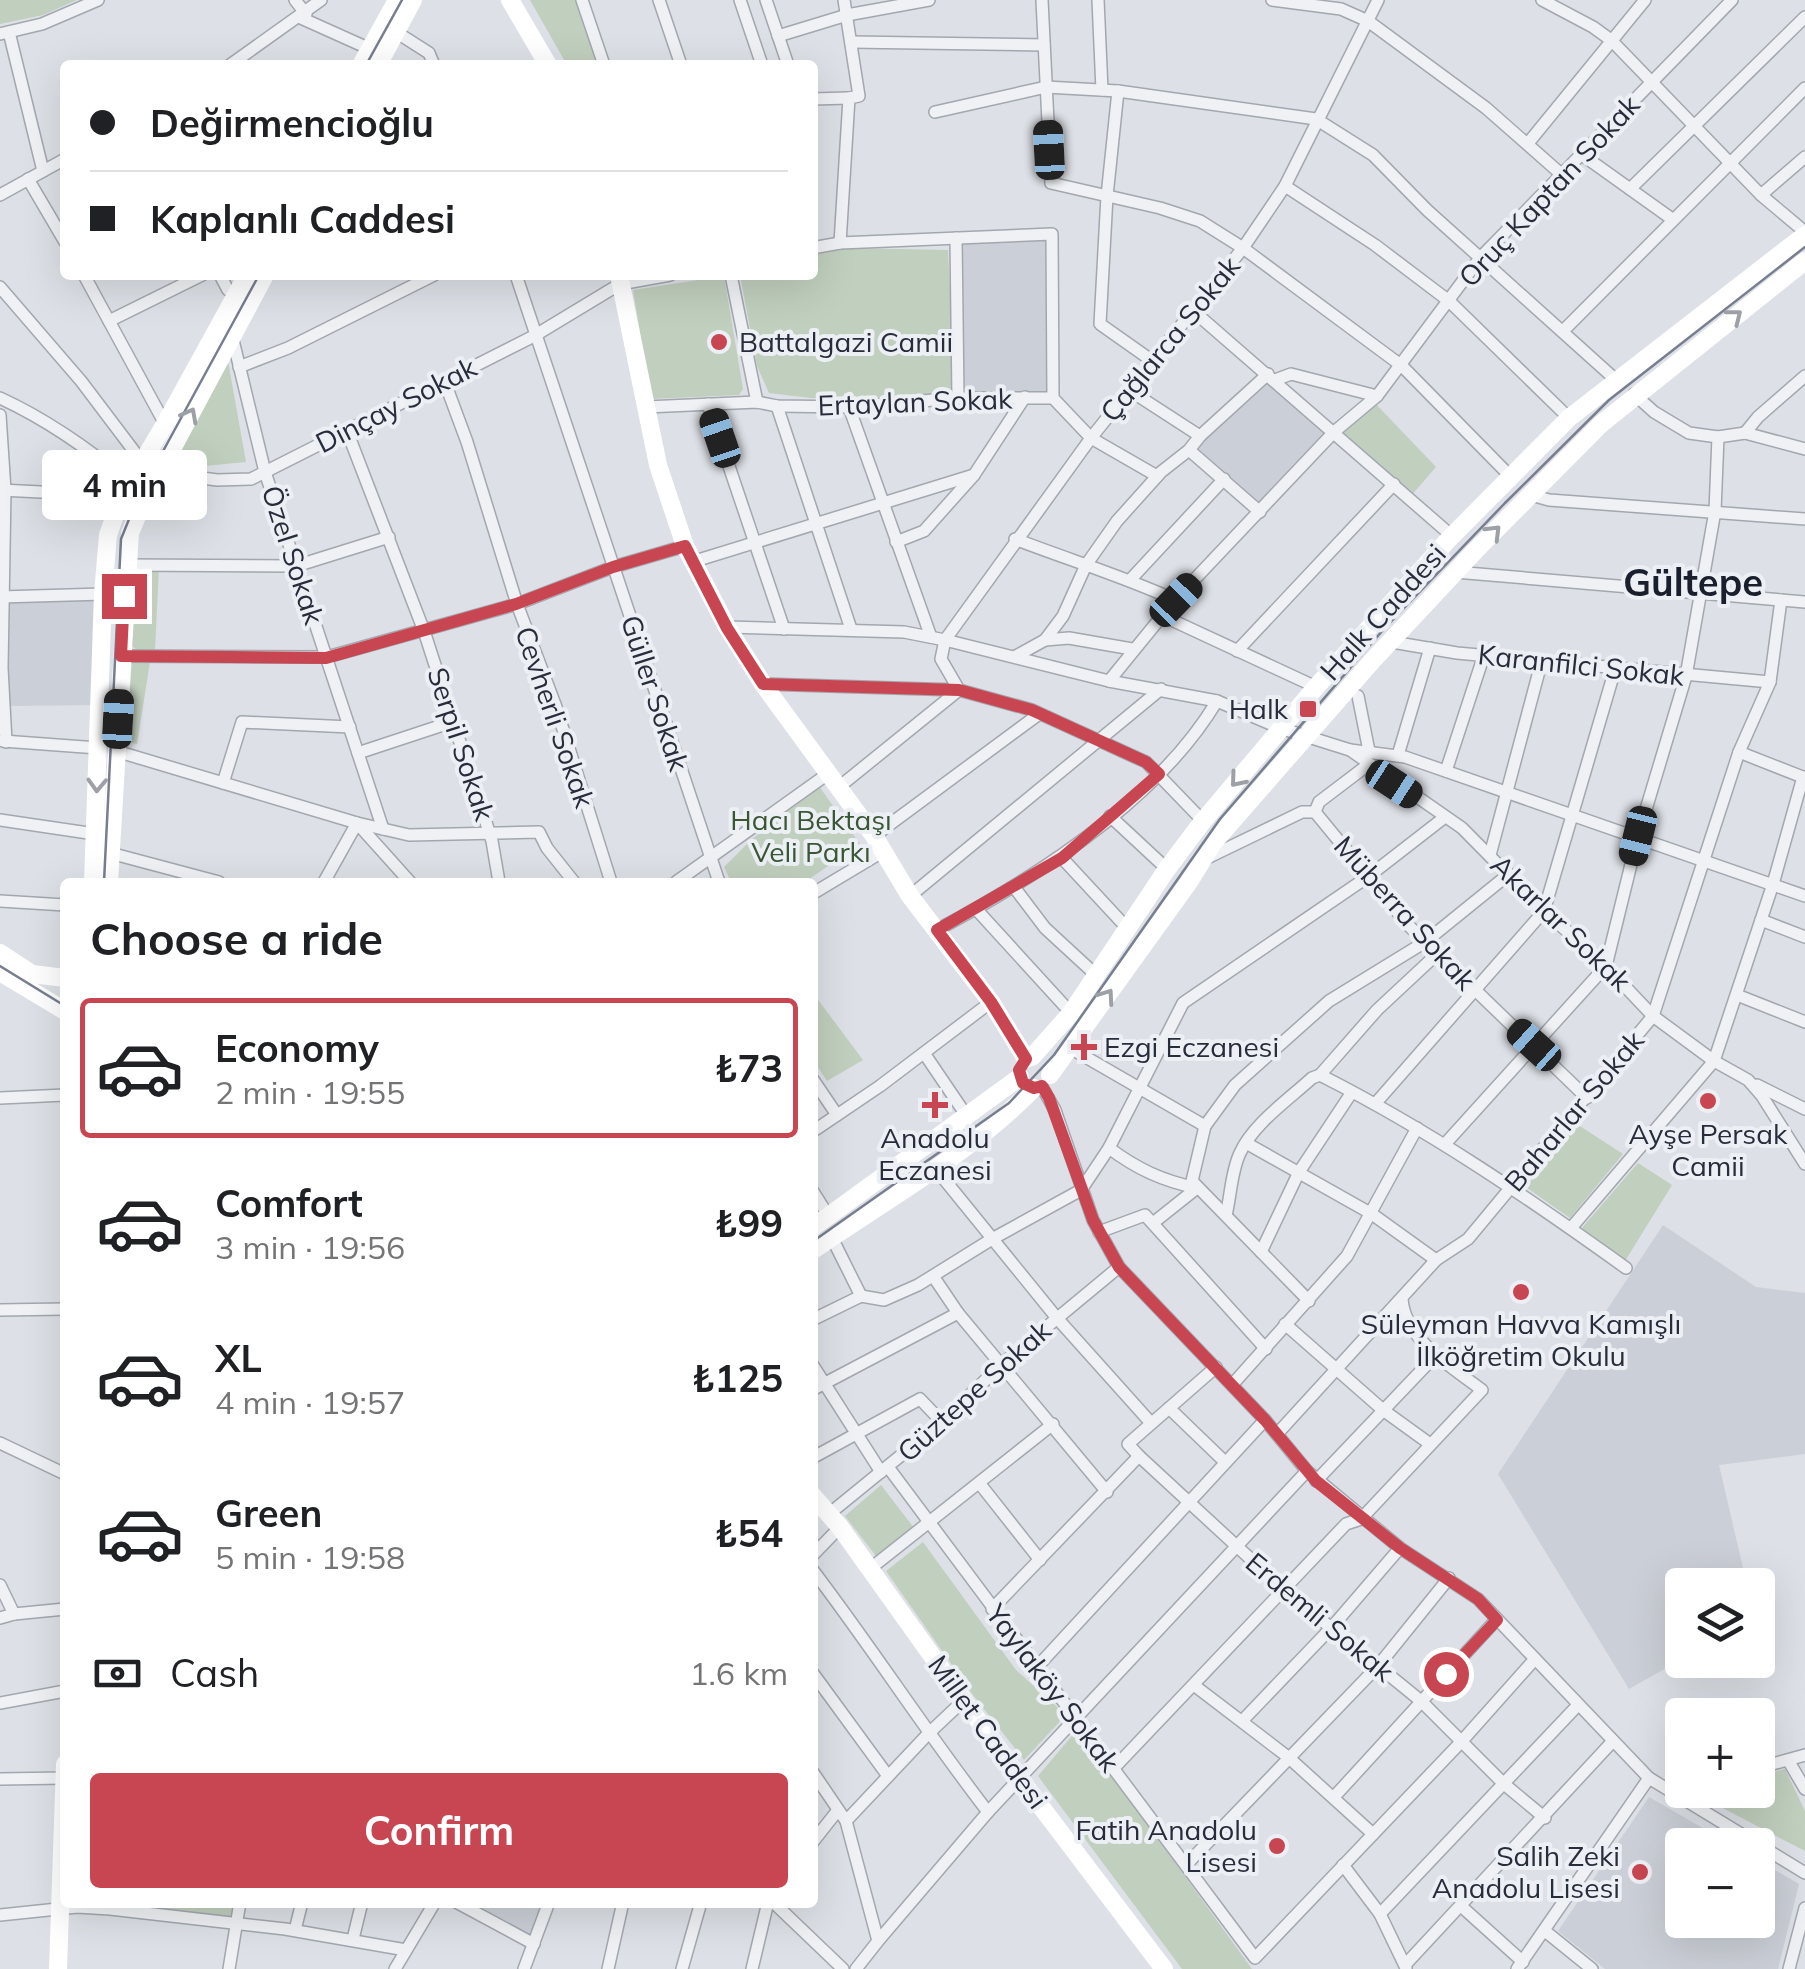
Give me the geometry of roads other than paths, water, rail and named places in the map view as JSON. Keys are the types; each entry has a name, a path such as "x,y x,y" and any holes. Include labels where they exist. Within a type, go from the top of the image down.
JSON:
{"main road":[{"path":"370,60 396,0"},
{"path":"370,60 396,32 413,0"},
{"path":"510,0 545,60"},
{"name":"Halk Caddesi","path":"818,1247 1007,1116 1070,1013 1203,822 1280,728 1452,536 1569,418 1805,234"},
{"name":"Halk Caddesi","path":"818,1224 966,1116 1070,1048 1233,818 1455,572 1634,394 1805,261"},
{"path":"93,878 121,656 130,533 166,424 244,280"},
{"path":"109,878 102,594 108,535 126,490 151,467 262,280"},
{"path":"619,280 658,466 690,554 727,628 910,896 991,1002 1034,1074"},
{"path":"0,953 60,989"},
{"path":"0,972 60,1008"},
{"path":"32,974 60,977"},
{"name":"Millet Caddesi","path":"818,1502 871,1568 1020,1779 1164,1969"},
{"path":"58,1969 60,1909"}],"street":[{"path":"42,171 4,33 42,24 98,0"},
{"path":"296,0 303,16 370,60"},
{"path":"237,60 321,0"},
{"path":"582,0 602,60"},
{"path":"658,0 678,60"},
{"path":"740,0 760,60"},
{"path":"766,0 786,60"},
{"path":"818,99 858,96 844,0"},
{"path":"778,36 846,15 929,0"},
{"path":"1042,0 1050,184 1160,208 1200,221 1244,248 1402,366 1511,477"},
{"path":"1098,0 1102,90"},
{"path":"1272,0 1342,4 1528,142 1562,174"},
{"name":"Çağlarca Sokak","path":"945,640 1090,438 1244,248 1284,186 1378,0"},
{"path":"1542,0 1611,40 1761,196 1805,234"},
{"path":"1528,142 1645,0"},
{"name":"Oruç Kaptan Sokak","path":"1109,681 1176,600 1334,432 1377,396 1480,258 1732,0"},
{"path":"1630,189 1805,17"},
{"path":"396,32 429,53 432,60"},
{"path":"850,42 1044,45"},
{"path":"935,112 1046,87 1118,91 1316,119 1372,156 1616,380"},
{"path":"1564,330 1805,88"},
{"path":"1118,91 1100,324 1151,360"},
{"path":"840,242 849,98"},
{"path":"1581,154 1672,219"},
{"path":"1761,196 1805,157"},
{"path":"0,195 60,162"},
{"path":"28,179 60,233"},
{"path":"1284,186 1376,245 1449,301 1569,418"},
{"path":"818,247 840,242 1052,234 1053,398"},
{"path":"956,238 958,398"},
{"path":"87,280 166,424"},
{"path":"108,320 192,280"},
{"path":"223,280 228,290"},
{"path":"239,368 424,280"},
{"name":"Güller Sokak","path":"517,280 717,878"},
{"name":"Dinçay Sokak","path":"151,467 216,480 251,479 534,336 619,280"},
{"path":"732,280 758,402"},
{"path":"0,287 151,467"},
{"path":"1191,309 1452,536"},
{"name":"Özel Sokak","path":"232,336 265,472 384,829"},
{"path":"1045,640 1063,616 1086,566 1117,522 1157,476 1272,377 1291,374 1377,396"},
{"path":"1745,433 1758,416 1805,376"},
{"name":"Cevherli Sokak","path":"444,380 468,442 516,604 556,707 610,878"},
{"path":"1129,390 1200,436"},
{"path":"1634,394 1688,433 1718,437 1745,433 1805,448"},
{"path":"896,542 924,531 974,475 1024,397"},
{"path":"0,398 33,413 94,452 126,490"},
{"name":"Ertaylan Sokak","path":"646,407 758,402 776,406 849,407 958,398 1053,398 1090,438 1157,476"},
{"path":"708,404 784,628"},
{"path":"776,406 851,630"},
{"path":"849,407 931,637"},
{"path":"0,415 3,741 107,750 410,835 539,832 571,878"},
{"name":"Serpil Sokak","path":"347,431 424,631 490,834 498,878"},
{"path":"1445,1144 1606,966 1638,836 1686,676 1715,511 1718,437"},
{"path":"1189,450 1260,512"},
{"path":"121,656 326,658 516,604 613,567 756,542 974,475"},
{"path":"1131,580 1224,479"},
{"path":"1236,651 1394,484"},
{"path":"2,490 126,490"},
{"path":"1531,495 1549,500 1805,518"},
{"path":"126,566 296,566 389,537"},
{"path":"1015,539 1176,600"},
{"path":"1455,572 1805,602"},
{"path":"1,597 102,594"},
{"name":"Baharlar Sokak","path":"1277,1434 1436,1260 1468,1240 1653,1016 1740,752 1770,682 1781,600"},
{"path":"1163,616 1316,687"},
{"path":"727,628 904,632 1109,681 1217,701 1280,728 1369,758 1398,755 1506,790 1805,896"},
{"path":"1016,656 1045,640 1069,638 1132,649"},
{"path":"945,640 942,659 959,690"},
{"name":"Karanfilci Sokak","path":"1392,642 1484,655 1770,682"},
{"path":"1398,755 1430,648"},
{"path":"1446,771 1484,655"},
{"path":"1490,855 1542,660"},
{"path":"1375,1104 1544,912 1616,666"},
{"path":"763,684 959,690 1039,714 1146,762 1203,822"},
{"path":"910,896 1160,689"},
{"path":"682,878 834,780 959,690"},
{"path":"1358,696 1369,758"},
{"path":"937,930 1062,858 1159,774 1196,736 1217,701"},
{"path":"818,889 1039,714"},
{"path":"223,783 242,722 350,727"},
{"path":"358,753 452,722"},
{"path":"1571,1228 1714,1061 1804,778 1740,752"},
{"path":"1314,812 1319,802 1369,758"},
{"name":"Akarlar Sokak","path":"1369,758 1490,855 1653,1016 1714,1061 1748,1080 1805,1164"},
{"name":"Müberra Sokak","path":"1202,860 1302,812 1314,812 1425,942 1587,1098"},
{"path":"1110,816 1167,869"},
{"path":"818,1317 861,1296 884,1300 1081,1190 1109,1148 1183,1003 1369,876 1445,817"},
{"path":"0,820 96,834"},
{"path":"326,878 357,822"},
{"path":"357,822 406,878"},
{"path":"110,853 204,878"},
{"path":"1062,858 1128,928"},
{"path":"1309,1302 1198,1188 1192,1172 1205,1126 1235,1085 1329,1001 1425,942 1509,874"},
{"path":"1014,887 1045,928 1096,975"},
{"path":"0,902 60,905"},
{"path":"976,909 1070,1013"},
{"path":"1761,920 1805,937"},
{"path":"1226,1216 1234,1167 1246,1142 1312,1078 1320,1076 1377,1010 1437,954"},
{"path":"1736,995 1805,1022"},
{"path":"818,1128 991,1002"},
{"path":"1070,1048 1205,1126"},
{"path":"924,1053 966,1116"},
{"path":"1034,1074 1055,1110 1081,1190 1119,1267 1265,1420 1312,1476 1400,1548 1450,1578 1536,1659 1648,1778 1665,1787"},
{"path":"1320,1076 1445,1144 1626,1268"},
{"path":"1748,1080 1805,1110"},
{"path":"818,1087 837,1116"},
{"path":"1260,1252 1299,1172 1352,1092"},
{"path":"0,1098 60,1095"},
{"path":"1232,1385 1348,1256 1418,1128"},
{"path":"1246,1142 1372,1214 1436,1260"},
{"path":"1109,1148 1136,1168 1198,1188"},
{"path":"935,1168 1056,1317 1151,1423"},
{"path":"1153,1223 1198,1188"},
{"path":"818,1200 829,1217"},
{"path":"1099,1232 1145,1215 1266,1348"},
{"path":"832,1238 861,1296"},
{"name":"Güztepe Sokak","path":"818,1547 835,1520 884,1470 1056,1317 1119,1267"},
{"path":"933,1276 958,1312 1107,1492"},
{"path":"1114,1768 1195,1686 1282,1588 1346,1524 1361,1519 1482,1390 1436,1356 1403,1312 1402,1299"},
{"path":"0,1310 60,1309"},
{"path":"818,1387 958,1312"},
{"path":"1285,1324 1383,1410 1430,1444"},
{"path":"856,1969 988,1812 1144,1648 1235,1545 1383,1410 1436,1356"},
{"path":"992,1609 1139,1456 1128,1444 1216,1367"},
{"name":"Yaylaköy Sokak","path":"818,1387 930,1524 1255,1958 1344,1865"},
{"path":"818,1454 920,1399 942,1422"},
{"path":"1169,1408 1225,1462"},
{"path":"1038,1667 1265,1420"},
{"path":"871,1568 1052,1424"},
{"path":"0,1443 60,1472"},
{"name":"Erdemli Sokak","path":"1139,1456 1282,1588 1421,1701 1504,1784 1545,1818"},
{"path":"980,1484 1040,1560"},
{"path":"1242,1720 1332,1627 1400,1548"},
{"path":"818,1577 988,1812"},
{"path":"1186,1864 1378,1666 1450,1578"},
{"path":"0,1584 14,1614"},
{"path":"0,1618 60,1609"},
{"path":"1334,1797 1497,1620"},
{"path":"1536,1659 1344,1865 1380,1914 1406,1967 1614,1742"},
{"path":"818,1680 888,1776"},
{"path":"1195,1686 1288,1758 1372,1834"},
{"path":"0,1704 60,1692"},
{"path":"846,1821 964,1700"},
{"path":"1380,1914 1578,1704"},
{"path":"1775,1763 1805,1755"},
{"path":"1788,1760 1805,1789"},
{"path":"0,1779 60,1778"},
{"path":"1460,1906 1520,1965 1648,1778"},
{"path":"818,1779 846,1821 878,1940"},
{"path":"1700,1808 1805,1872"},
{"path":"818,1835 838,1810"},
{"path":"0,1914 145,1908 406,1950"},
{"path":"229,1969 239,1908"},
{"path":"295,1930 300,1908"},
{"path":"352,1939 360,1908"},
{"path":"396,1969 431,1908"},
{"path":"467,1908 534,1944"},
{"path":"524,1969 548,1908"},
{"path":"608,1969 622,1908"},
{"path":"682,1969 699,1908"},
{"path":"752,1969 768,1908"},
{"path":"776,1908 842,1969"},
{"path":"1789,1969 1805,1908"},
{"path":"1545,1931 1592,1969"}],"tram line":[{"path":"369,60 402,0"},
{"path":"818,1238 1009,1103 1054,1055 1220,819 1383,630 1609,400 1805,247"},
{"path":"104,878 121,539 138,497 256,280"},
{"path":"0,966 60,1003"}],"place":[{"name":"Battalgazi Camii","path":"719,342"},
{"name":"Halk","path":"1308,709"},
{"name":"Ezgi Eczanesi","path":"1084,1047"},
{"name":"Ayşe Persak Camii","path":"1708,1101"},
{"name":"Anadolu Eczanesi","path":"935,1105"},
{"name":"Süleyman Havva Kamışlı İlköğretim Okulu","path":"1521,1292"},
{"name":"Fatih Anadolu Lisesi","path":"1277,1846"},
{"name":"Salih Zeki Anadolu Lisesi","path":"1640,1872"}],"district":[{"name":"Gültepe","path":"1693,583"}],"park label":[{"name":"Hacı Bektaşı Veli Parkı","path":"811,836"}]}
